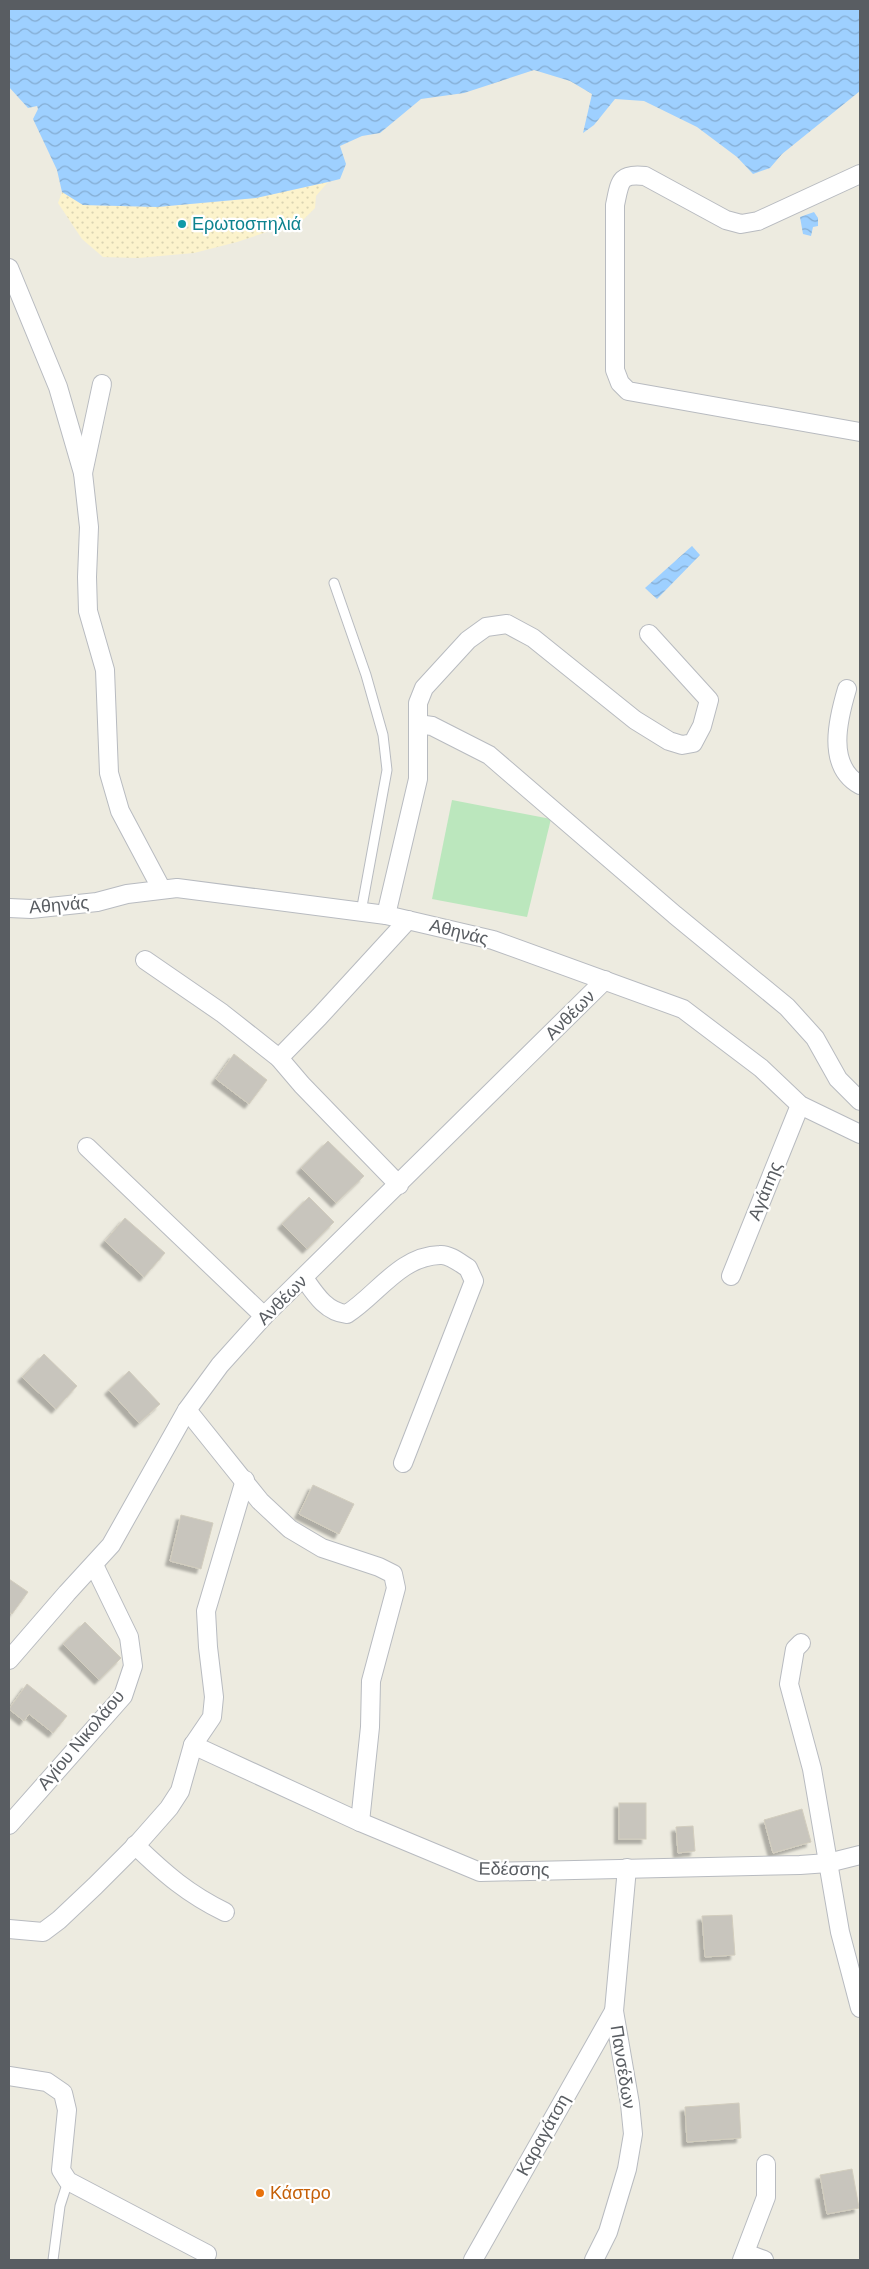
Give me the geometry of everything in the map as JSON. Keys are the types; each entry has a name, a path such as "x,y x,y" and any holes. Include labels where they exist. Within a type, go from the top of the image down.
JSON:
{"street":[{"path":"860,174 758,221 741,224 726,220 646,176 633,175 625,177 619,183 615,205 615,370 620,383 628,391 860,432"},
{"path":"9,268 58,387 83,473 90,527 86,577 88,612 104,670 109,773 120,811 161,888"},
{"path":"83,473 102,384"},
{"path":"386,915 418,779 418,703 424,688 468,640 486,627 507,624 533,638 634,720 669,741 682,745 693,743 702,726 709,700 677,662 649,634"},
{"path":"847,689 838,720 838,744 842,765 854,782 860,785"},
{"path":"418,724 432,726 489,755 786,1007 816,1038 838,1079 860,1101"},
{"name":"Αθηνάς","path":"9,908 31,909 97,902 161,888 177,888 386,915 493,940 683,1009 761,1068 800,1105 860,1134"},
{"path":"279,1058 408,920"},
{"path":"145,960 222,1013 279,1058 302,1086 399,1186"},
{"name":"Ανθέων","path":"9,1660 111,1545 187,1410 220,1365 264,1316 399,1186 605,980"},
{"name":"Αγάπης","path":"731,1276 800,1105"},
{"path":"87,1147 264,1316"},
{"path":"304,1278 329,1308 339,1313 347,1314 358,1307 380,1285 400,1270 419,1260 441,1254 468,1268 474,1281 403,1463"},
{"path":"187,1410 260,1501 290,1529 322,1548 379,1567 393,1574 396,1588 371,1681 370,1727 360,1822"},
{"path":"9,1929 43,1932 59,1920 135,1845 169,1808 180,1791 192,1745 212,1717 214,1697 206,1611 245,1480"},
{"name":"Αγίου Νικολάου","path":"9,1825 123,1696 133,1666 129,1637 94,1564"},
{"path":"802,1643 795,1649 789,1684 812,1770 840,1932 860,2008"},
{"name":"Εδέσσης","path":"192,1745 360,1822 480,1872 828,1863 860,1855"},
{"path":"135,1845 164,1873 197,1898 225,1912"},
{"name":"Πανσέδων","path":"594,2260 608,2232 627,2169 633,2134 630,2104 614,2011 627,1868"},
{"name":"Καραγάτση","path":"473,2260 614,2011"},
{"path":"9,2076 47,2082 63,2093 68,2110 61,2170 68,2182 207,2254"},
{"path":"764,2260 744,2256 766,2197 766,2164"}],"lane":[{"path":"334,583 366,675 383,735 387,770 361,912"},
{"path":"53,2260 60,2206 68,2182"}],"green space":[{"path":"452,800 551,819 527,917 432,899"}],"sand":[{"name":"Ερωτοσπηλιά","path":"328,182 316,196 315,208 303,220 237,242 194,253 138,258 103,257 82,239 58,203 62,192 83,205 157,207 256,198"}],"water":[{"path":"9,9 860,9 860,91 782,154 770,168 753,174 737,157 697,127 644,101 615,99 594,125 583,133 592,94 570,81 534,70 464,93 421,99 380,133 362,136 340,146 346,164 340,179 256,198 157,207 83,205 62,192 57,170 33,119 38,109 37,106 28,108 9,87"},
{"path":"814,212 818,218 818,226 813,227 811,236 803,234 800,217"},
{"path":"692,546 700,555 657,599 645,588"}],"building":[{"path":"234,1054 267,1080 249,1104 216,1079"},
{"path":"328,1141 364,1176 336,1203 301,1168"},
{"path":"309,1197 334,1222 307,1249 282,1224"},
{"path":"125,1218 165,1253 144,1277 105,1241"},
{"path":"44,1354 77,1386 56,1409 22,1377"},
{"path":"129,1371 160,1404 139,1423 109,1390"},
{"path":"313,1485 354,1504 339,1534 299,1514"},
{"path":"181,1515 213,1523 201,1569 170,1561"},
{"path":"9,1579 28,1592 12,1614 9,1612"},
{"path":"85,1622 121,1658 99,1680 63,1644"},
{"path":"27,1684 67,1716 53,1733 29,1714 24,1721 9,1709"},
{"path":"619,1803 646,1803 646,1839 619,1839"},
{"path":"802,1809 811,1842 773,1853 764,1820"},
{"path":"693,1826 695,1851 678,1853 676,1827"},
{"path":"732,1915 735,1955 705,1957 702,1916"},
{"path":"739,2103 741,2138 687,2142 685,2107"},
{"path":"852,2169 859,2208 827,2214 820,2175"}],"place":[{"name":"Ερωτοσπηλιά","path":"182,224"},
{"name":"Κάστρο","path":"260,2193"}]}
